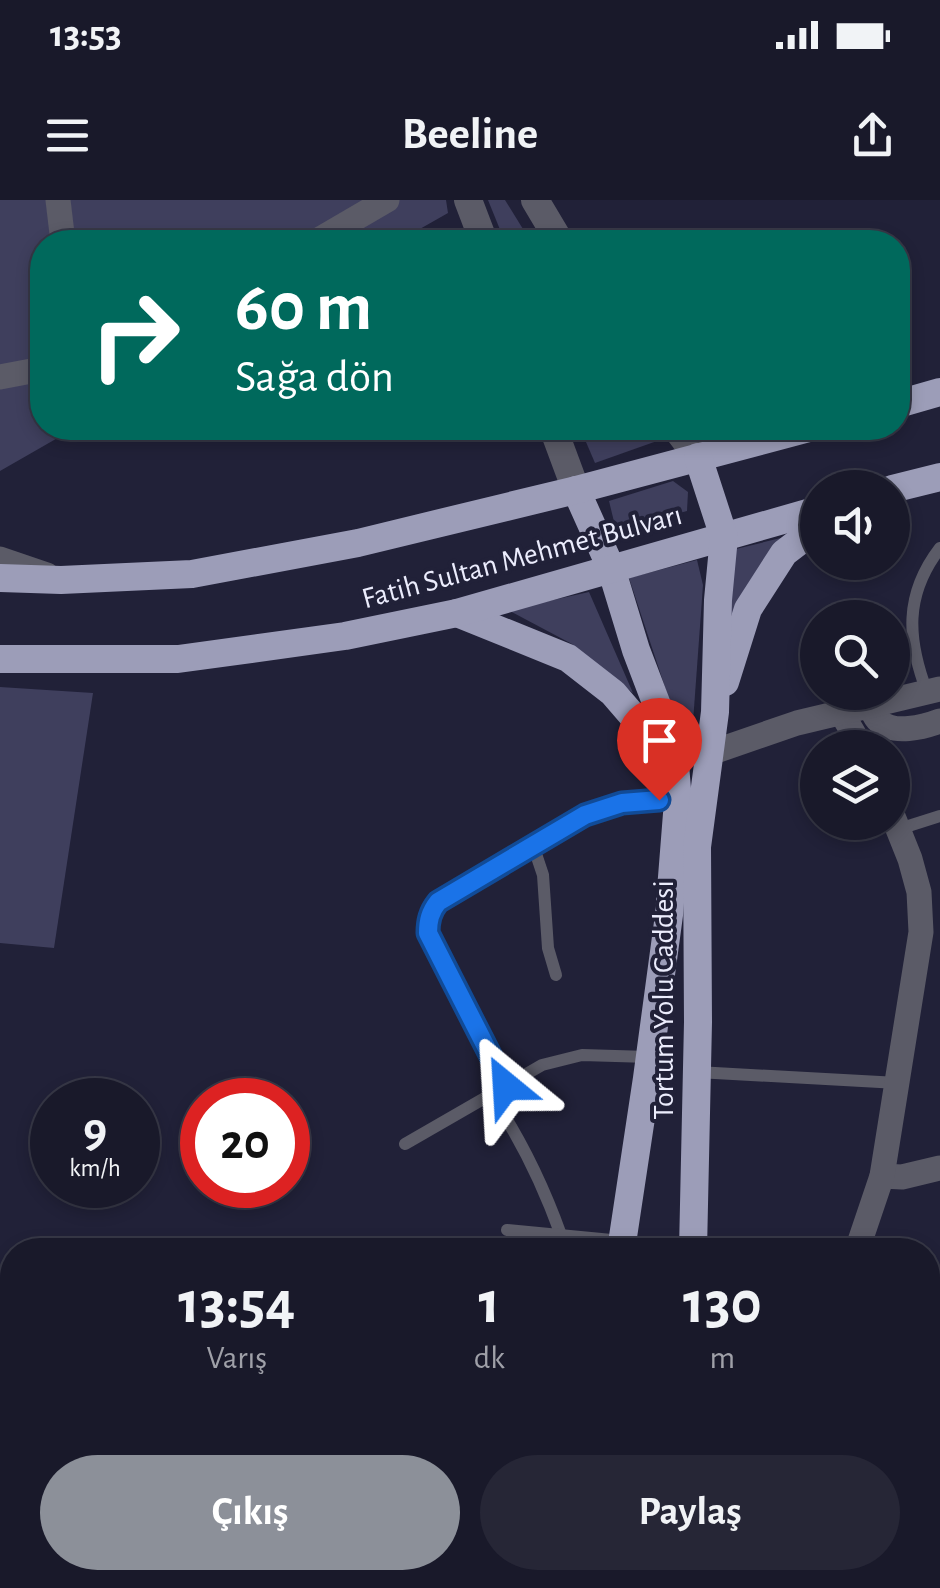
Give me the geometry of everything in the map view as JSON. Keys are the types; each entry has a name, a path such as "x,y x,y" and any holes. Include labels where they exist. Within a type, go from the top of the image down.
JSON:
{"highway":[{"path":"910,401 940,392"},
{"name":"Fatih Sultan Mehmet Bulvarı","path":"0,578 61,580 192,574 358,542 763,440"},
{"name":"Tortum Yolu Caddesi","path":"694,1238 697,847 716,712 718,600 724,537 698,457"},
{"path":"910,484 940,477"},
{"name":"Tortum Yolu Caddesi","path":"576,490 611,568 668,734 678,801 669,915 622,1238"},
{"name":"Fatih Sultan Mehmet Bulvarı","path":"0,658 178,660 345,636 457,613 800,515"},
{"path":"716,712 748,609 784,553 800,540"},
{"path":"457,613 568,658 613,693 675,765"}],"street":[{"path":"58,200 61,230"},
{"path":"336,230 387,200"},
{"path":"468,200 479,230"},
{"path":"536,200 553,230"},
{"path":"0,378 30,371"},
{"path":"557,440 576,490"},
{"path":"685,440 698,457"},
{"path":"0,559 61,580"},
{"path":"710,754 797,723 851,710"},
{"path":"872,710 880,723 894,729 940,722"},
{"path":"842,712 852,730"},
{"path":"861,1238 882,1176 921,932 919,892 902,840"},
{"path":"882,1176 902,1177 940,1168"}],"lane":[{"path":"934,690 914,656 911,625 916,593 940,548"},
{"path":"506,1086 428,933 438,902 585,815 640,801 678,801"},
{"path":"910,820 940,816"},
{"path":"533,846 543,874 546,938 556,975"},
{"path":"404,1144 542,1065 582,1055 648,1056"},
{"path":"697,1072 898,1082"},
{"path":"491,1095 535,1170 561,1235"},
{"path":"507,1230 579,1238"}],"shaded area":[{"path":"0,200 446,200 448,213 418,230 30,230 30,440 54,440 0,471"},
{"path":"488,200 505,200 524,230 500,230"},
{"path":"585,440 657,441 595,463"},
{"path":"673,481 688,492 687,511 616,530 609,501"},
{"path":"789,536 726,647 736,549"},
{"path":"697,560 703,585 690,763 629,578"},
{"path":"589,592 633,693 572,644 508,610"},
{"path":"0,687 93,693 54,948 0,943"}],"route":[{"path":"506,1086 428,933 433,908 585,815 622,803 659,800"}]}
